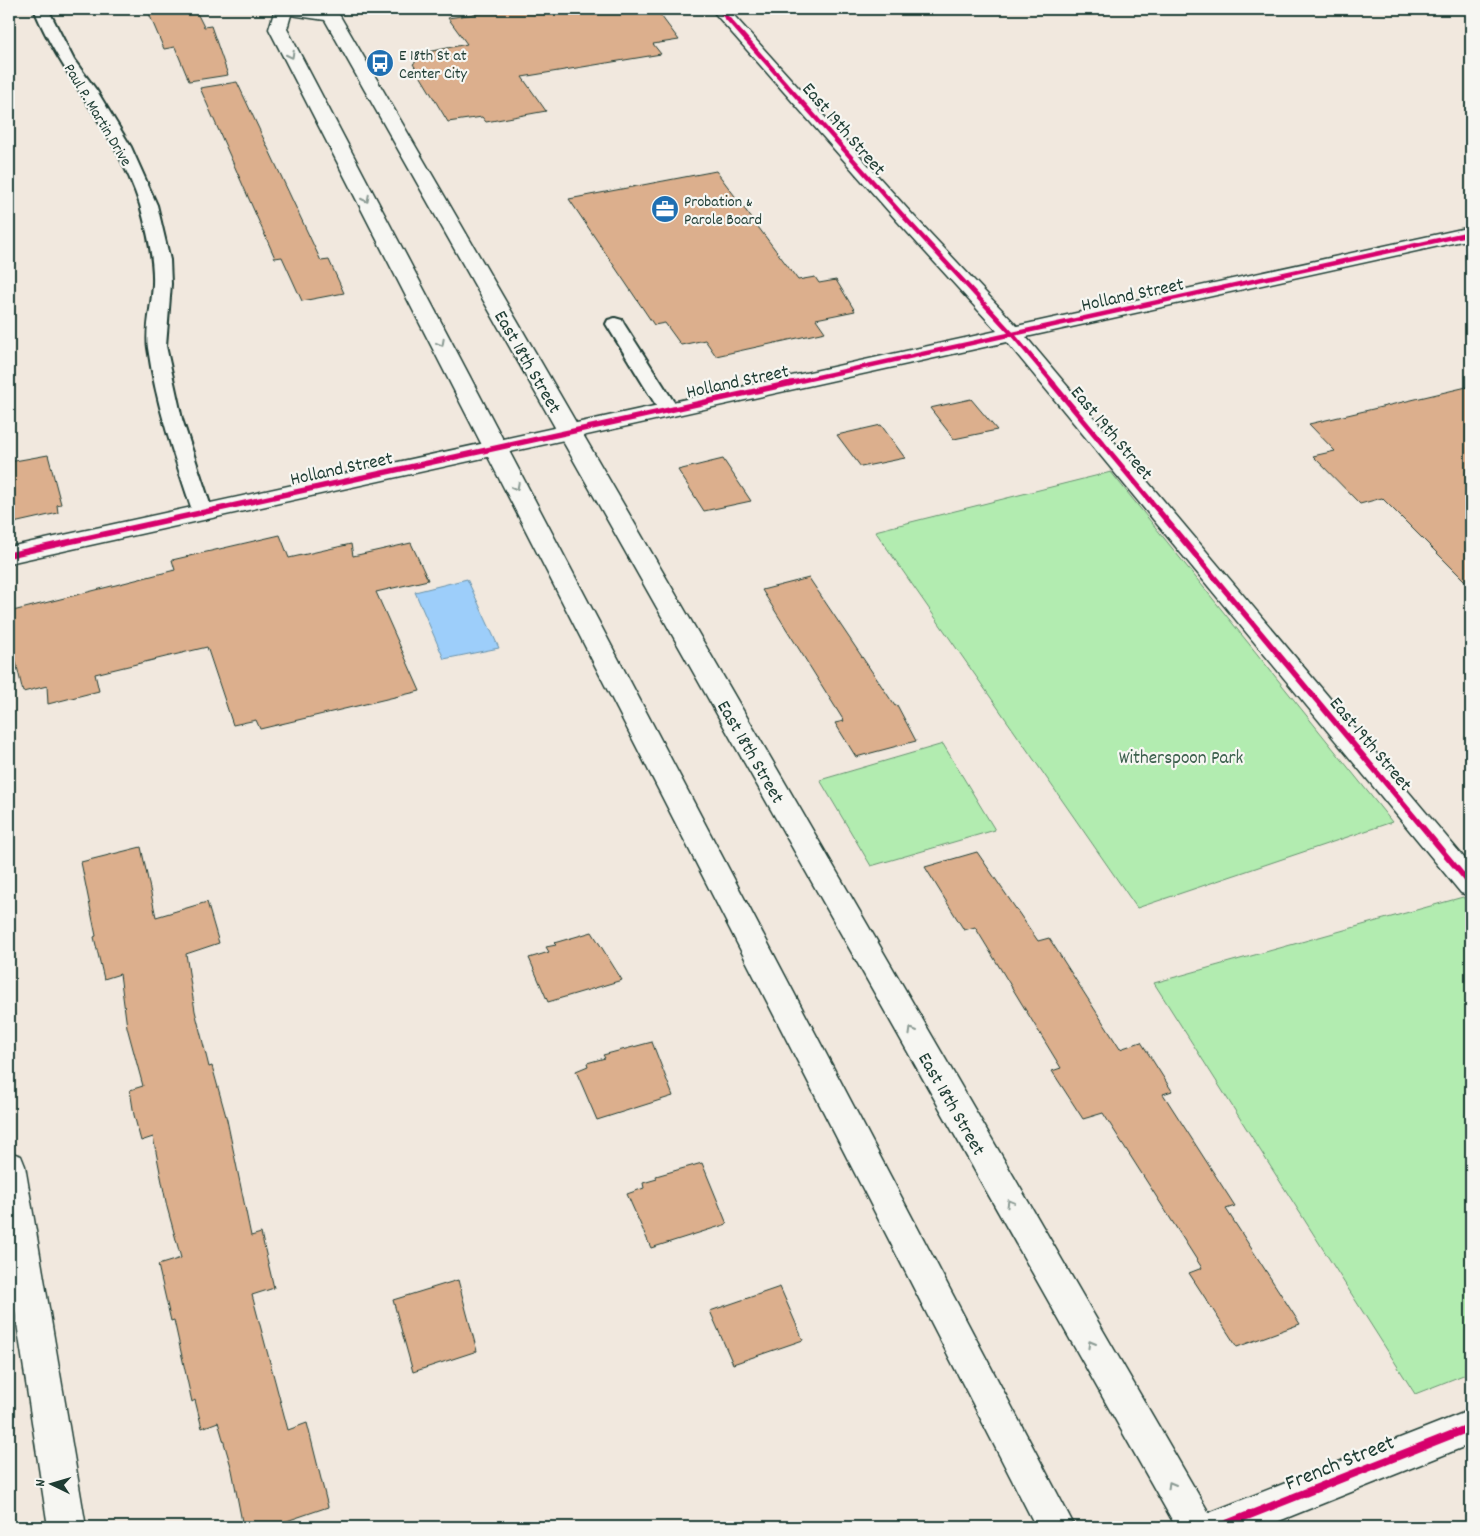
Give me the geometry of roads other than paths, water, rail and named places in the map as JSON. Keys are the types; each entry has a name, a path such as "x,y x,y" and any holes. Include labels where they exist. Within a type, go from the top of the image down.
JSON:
{"main road":[{"name":"East 18th Street","path":"1056,1527 278,29 284,9 331,16 1196,1527"},
{"name":"East 19th Street","path":"719,9 904,218 1012,334 1471,885"},
{"name":"Holland Street","path":"9,555 1471,233"},
{"path":"9,1166 67,1527"},
{"name":"French Street","path":"1220,1527 1471,1427"}],"lane":[{"name":"Paul P. Martin Drive","path":"41,9 67,61 89,91 123,147 148,205 161,260 162,284 157,346 172,419 203,513"},
{"path":"615,324 669,410"}],"water":[{"path":"467,579 499,648 444,659 415,592"}],"place":[{"name":"E 18th St at Center City","path":"380,63"},
{"name":"Probation & Parole Board","path":"665,209"}],"park label":[{"name":"Witherspoon Park","path":"1181,756"}]}
